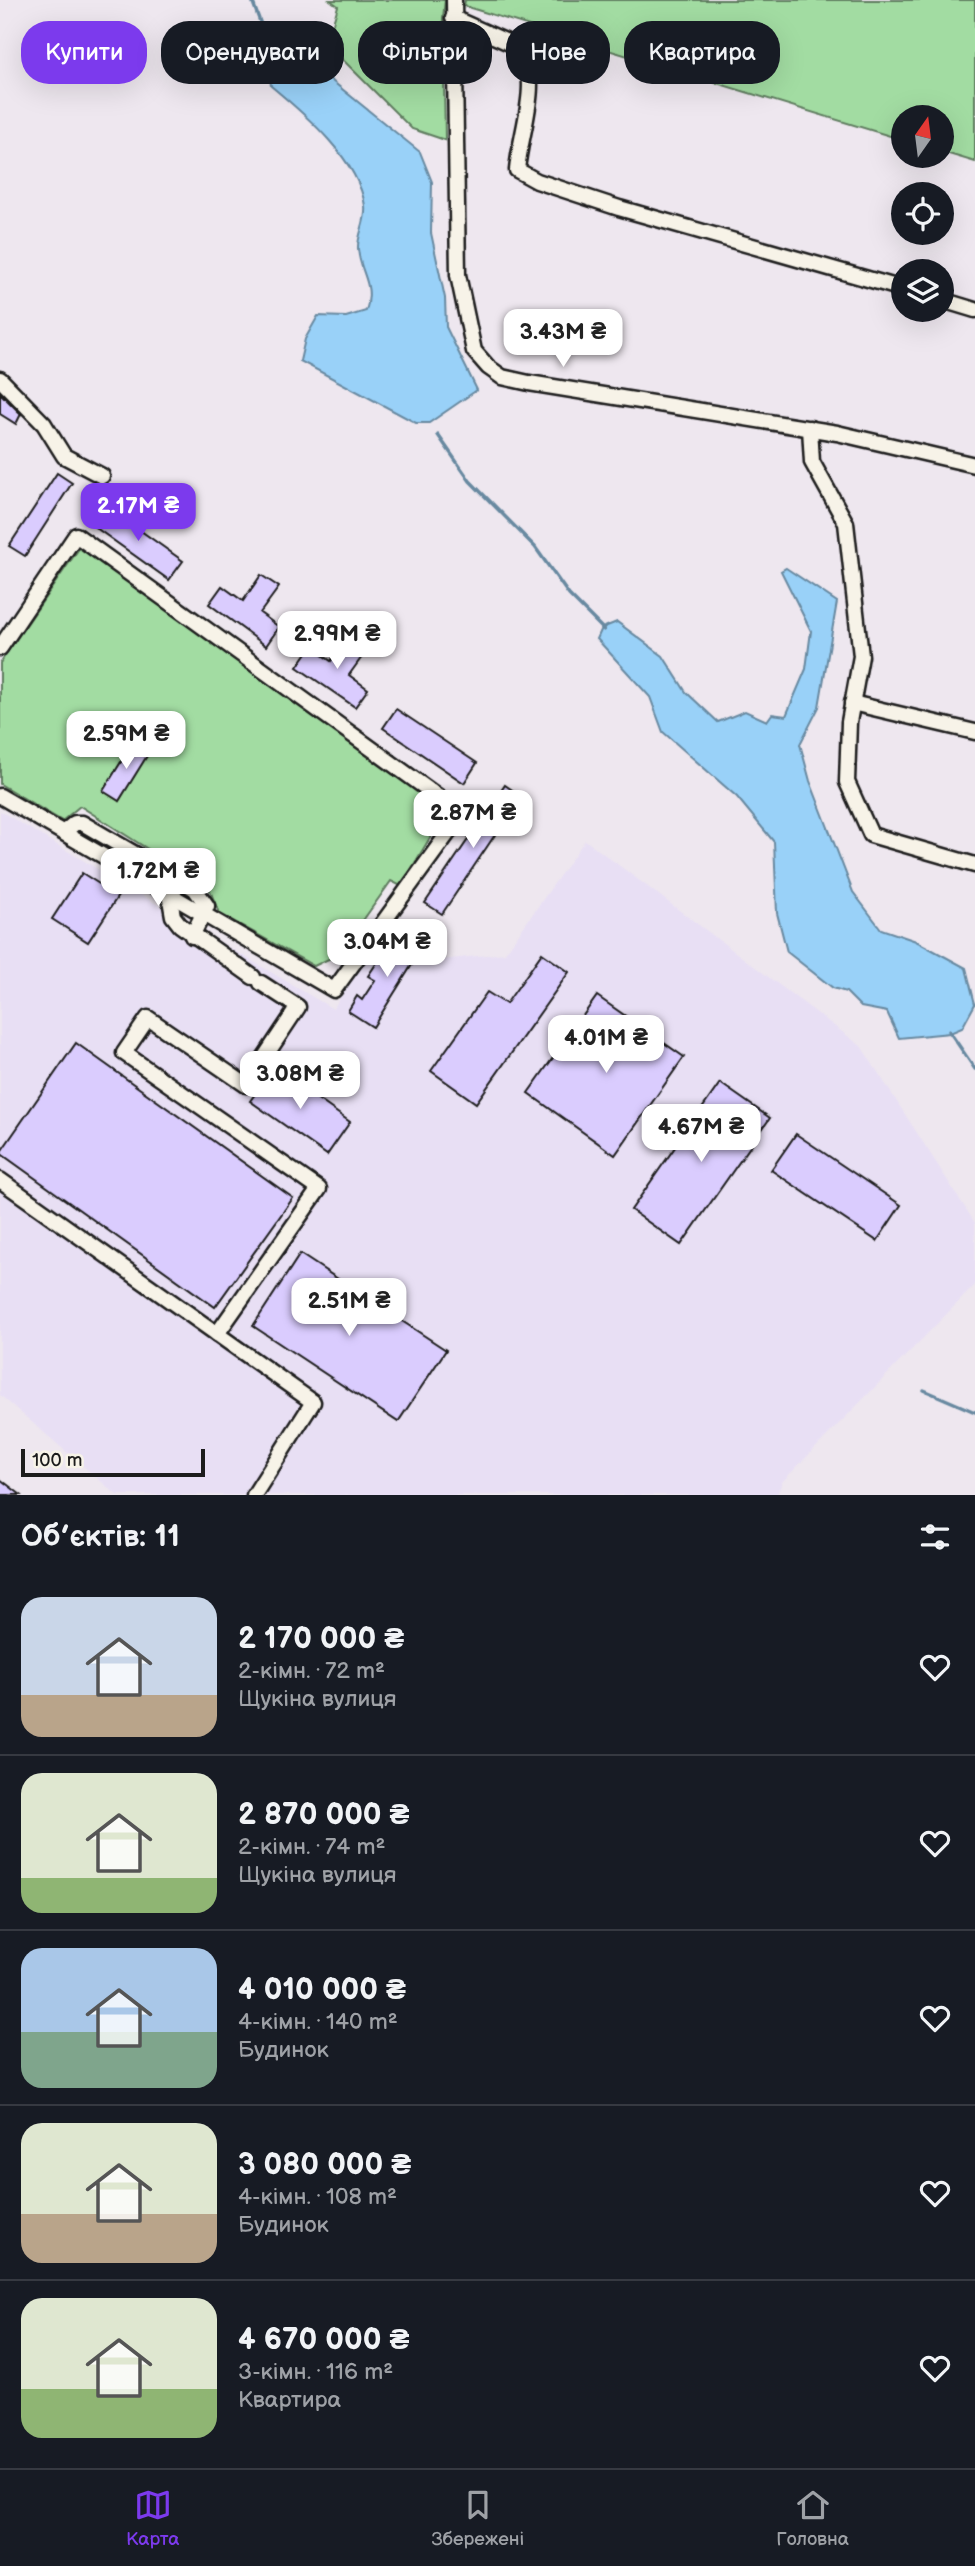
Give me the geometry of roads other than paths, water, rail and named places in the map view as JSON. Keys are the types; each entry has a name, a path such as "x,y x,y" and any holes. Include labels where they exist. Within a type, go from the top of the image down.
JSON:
{"street":[{"path":"454,0 458,275 474,351 481,359 502,377 529,383 810,428 975,465"},
{"path":"453,18 523,49 527,58 533,85 521,135 517,170 537,181 619,208 891,286"},
{"path":"954,304 975,310"},
{"path":"0,379 44,424 64,456 102,476"},
{"path":"810,428 813,462 846,523 861,656 852,703 847,782 871,835 975,865"},
{"path":"0,648 76,535 462,814 334,990 0,796"},
{"path":"852,703 975,732"},
{"path":"64,832 75,823 82,823 173,875 203,897 206,906 204,915 191,936"},
{"path":"169,894 173,916 191,936 298,1007 246,1085 148,1018 124,1053 319,1189 217,1334"},
{"path":"0,1180 313,1402 254,1495"}],"water":[{"path":"336,84 420,152 432,182 431,233 445,298 446,327 477,390 429,423 416,423 300,361 305,339 318,316 346,317 366,311 369,293 358,249 365,206 361,189 342,156 315,125 271,86"},
{"path":"786,568 837,602 819,707 800,744 810,781 853,892 881,929 916,941 966,968 975,1004 962,1028 950,1033 899,1038 887,1012 861,1007 846,992 833,988 787,952 777,913 774,842 737,797 663,732 650,697 597,639 602,628 617,622 663,656 686,692 718,722 745,711 767,721 772,714 786,716 806,669 811,631 781,571"}],"waterway":[{"path":"252,0 260,21"},
{"path":"438,435 470,481 535,547 569,595 604,630"},
{"path":"949,1031 975,1069"},
{"path":"924,1390 975,1412"}]}
